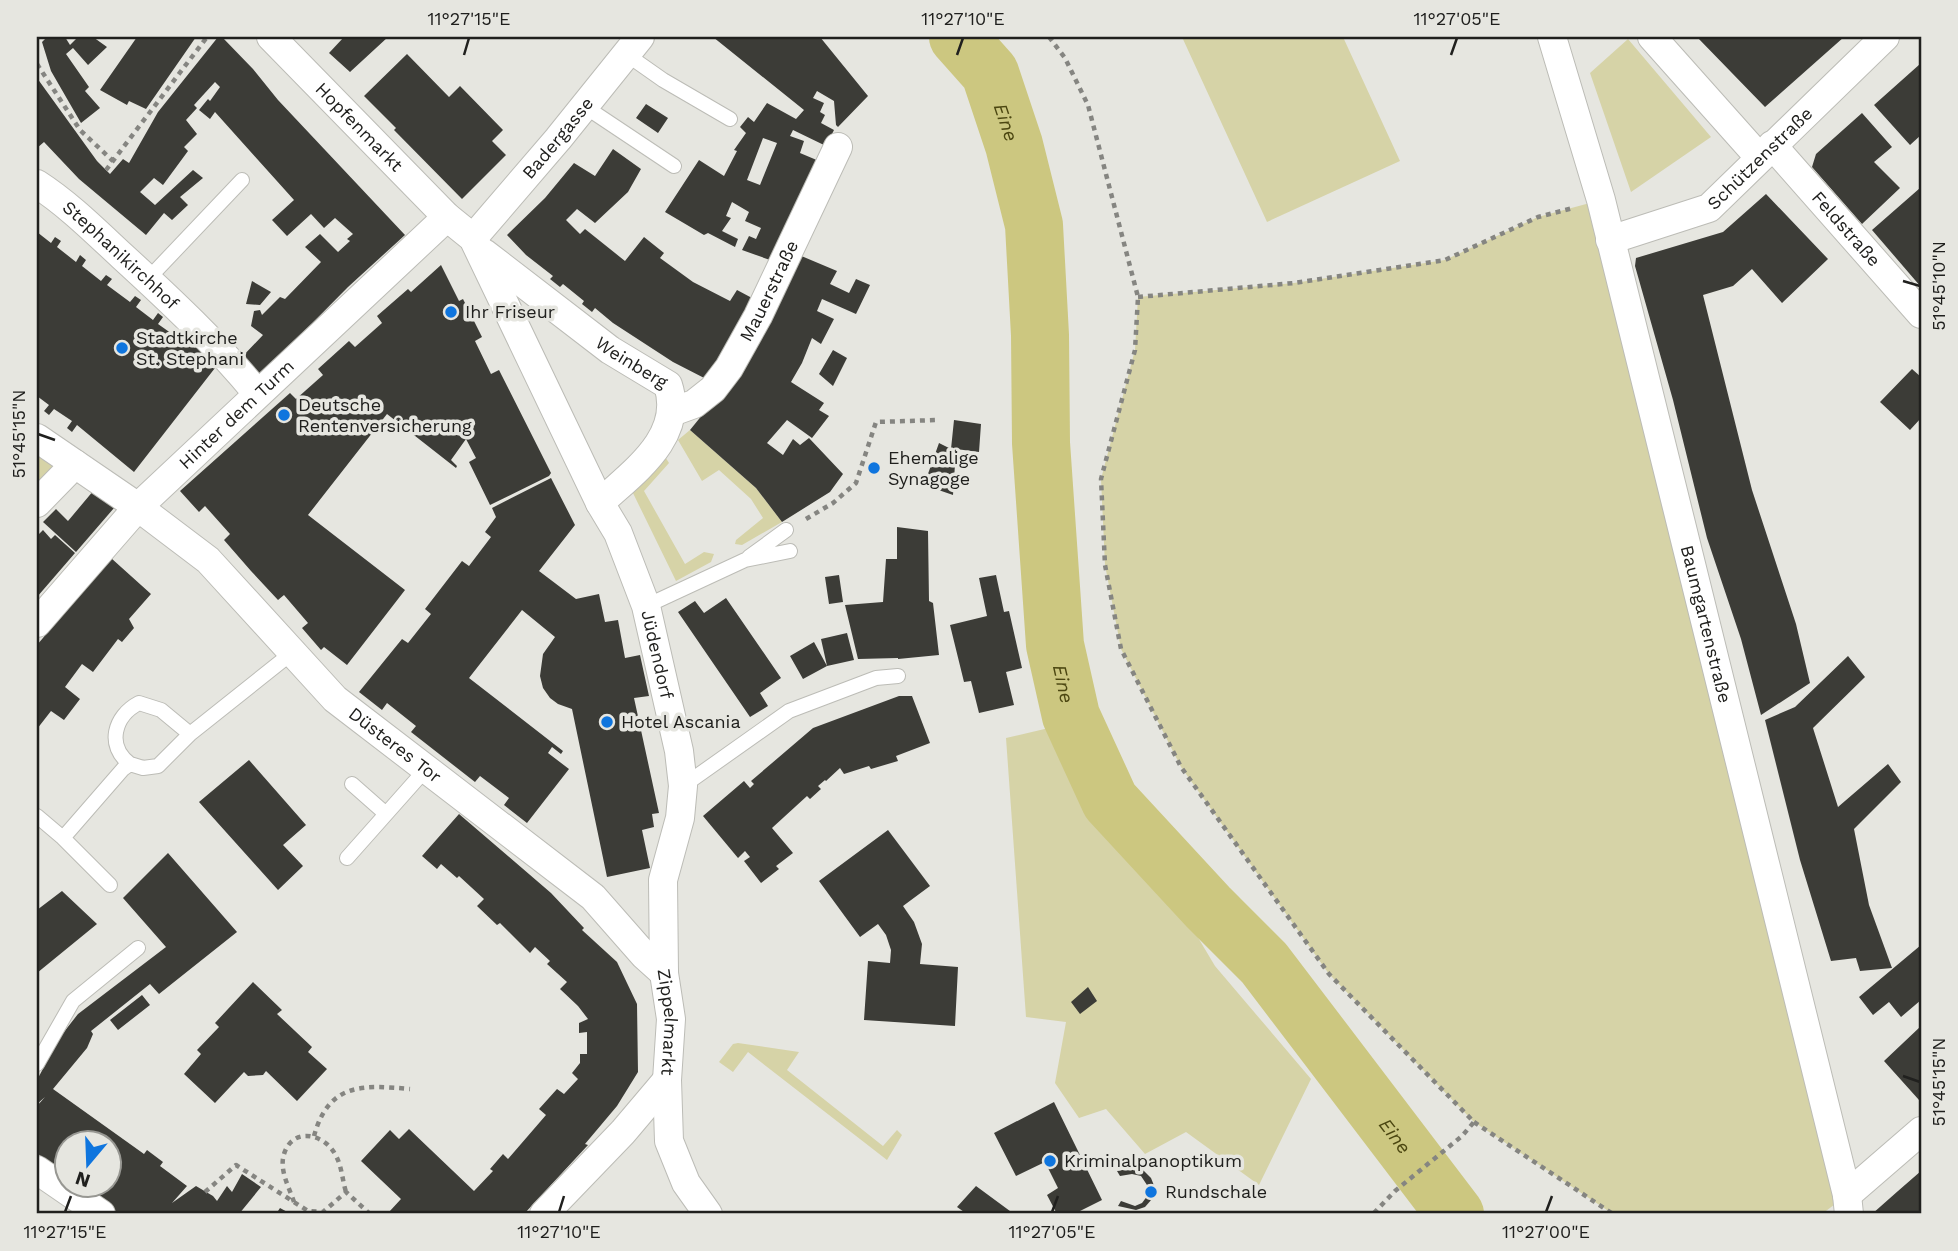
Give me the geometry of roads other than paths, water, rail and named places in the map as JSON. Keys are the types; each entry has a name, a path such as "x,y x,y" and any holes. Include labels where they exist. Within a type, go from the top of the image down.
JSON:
{"street":[{"name":"Hopfenmarkt","path":"271,37 447,217"},
{"name":"Baumgartenstraße","path":"1552,37 1601,200 1848,1205"},
{"name":"Feldstraße","path":"1653,37 1921,314"},
{"name":"Schützenstraße","path":"1610,240 1709,208 1885,37"},
{"name":"Badergasse","path":"476,243 633,46"},
{"name":"Mauerstraße","path":"672,412 694,404 713,388 729,368 758,316 838,147"},
{"name":"Stephanikirchhof","path":"37,184 73,211 148,279 223,351 257,393"},
{"name":"Weinberg","path":"447,217 611,350 668,385 672,412 665,434 649,458 600,503"},
{"name":"Hinter dem Turm","path":"37,623 138,507 447,217"},
{"name":"Weinberg","path":"476,243 600,503 618,533"},
{"path":"37,438 138,507"},
{"path":"37,503 75,464"},
{"name":"Düsteres Tor","path":"138,507 208,561 335,699 593,897 644,955 664,973"},
{"name":"Jüdendorf","path":"618,533 646,606 679,751 682,786"},
{"name":"Zippelmarkt","path":"544,1214 623,1132 667,1080 671,1019 664,973 663,880 680,818 682,786"},
{"path":"667,1080 669,1141 686,1183 708,1214"},
{"path":"1848,1205 1921,1131"},
{"path":"37,1170 101,1214"}],"lane":[{"path":"633,46 730,119"},
{"path":"584,106 674,166"},
{"path":"148,279 242,180"},
{"path":"646,606 745,560 786,530"},
{"path":"745,560 790,551"},
{"path":"190,734 161,710 139,703 127,710 117,728 115,745 121,758 130,764 143,768 159,766 190,734 293,652"},
{"path":"682,786 789,712 876,678 898,676"},
{"path":"63,838 130,764"},
{"path":"347,858 426,769"},
{"path":"352,783 386,814"},
{"path":"37,816 110,885"},
{"path":"37,1064 73,1001 138,948"}],"waterway":[{"name":"Eine","path":"958,37 990,73 1014,145 1034,225 1040,335 1041,443 1055,645 1071,716 1110,801 1264,963 1455,1214"}],"place":[{"name":"Ihr Friseur","path":"451,312"},
{"name":"Stadtkirche St. Stephani","path":"122,348"},
{"name":"Deutsche Rentenversicherung","path":"284,415"},
{"name":"Ehemalige Synagoge","path":"874,468"},
{"name":"Hotel Ascania","path":"607,722"},
{"name":"Kriminalpanoptikum","path":"1050,1161"},
{"name":"Rundschale","path":"1151,1192"}]}
